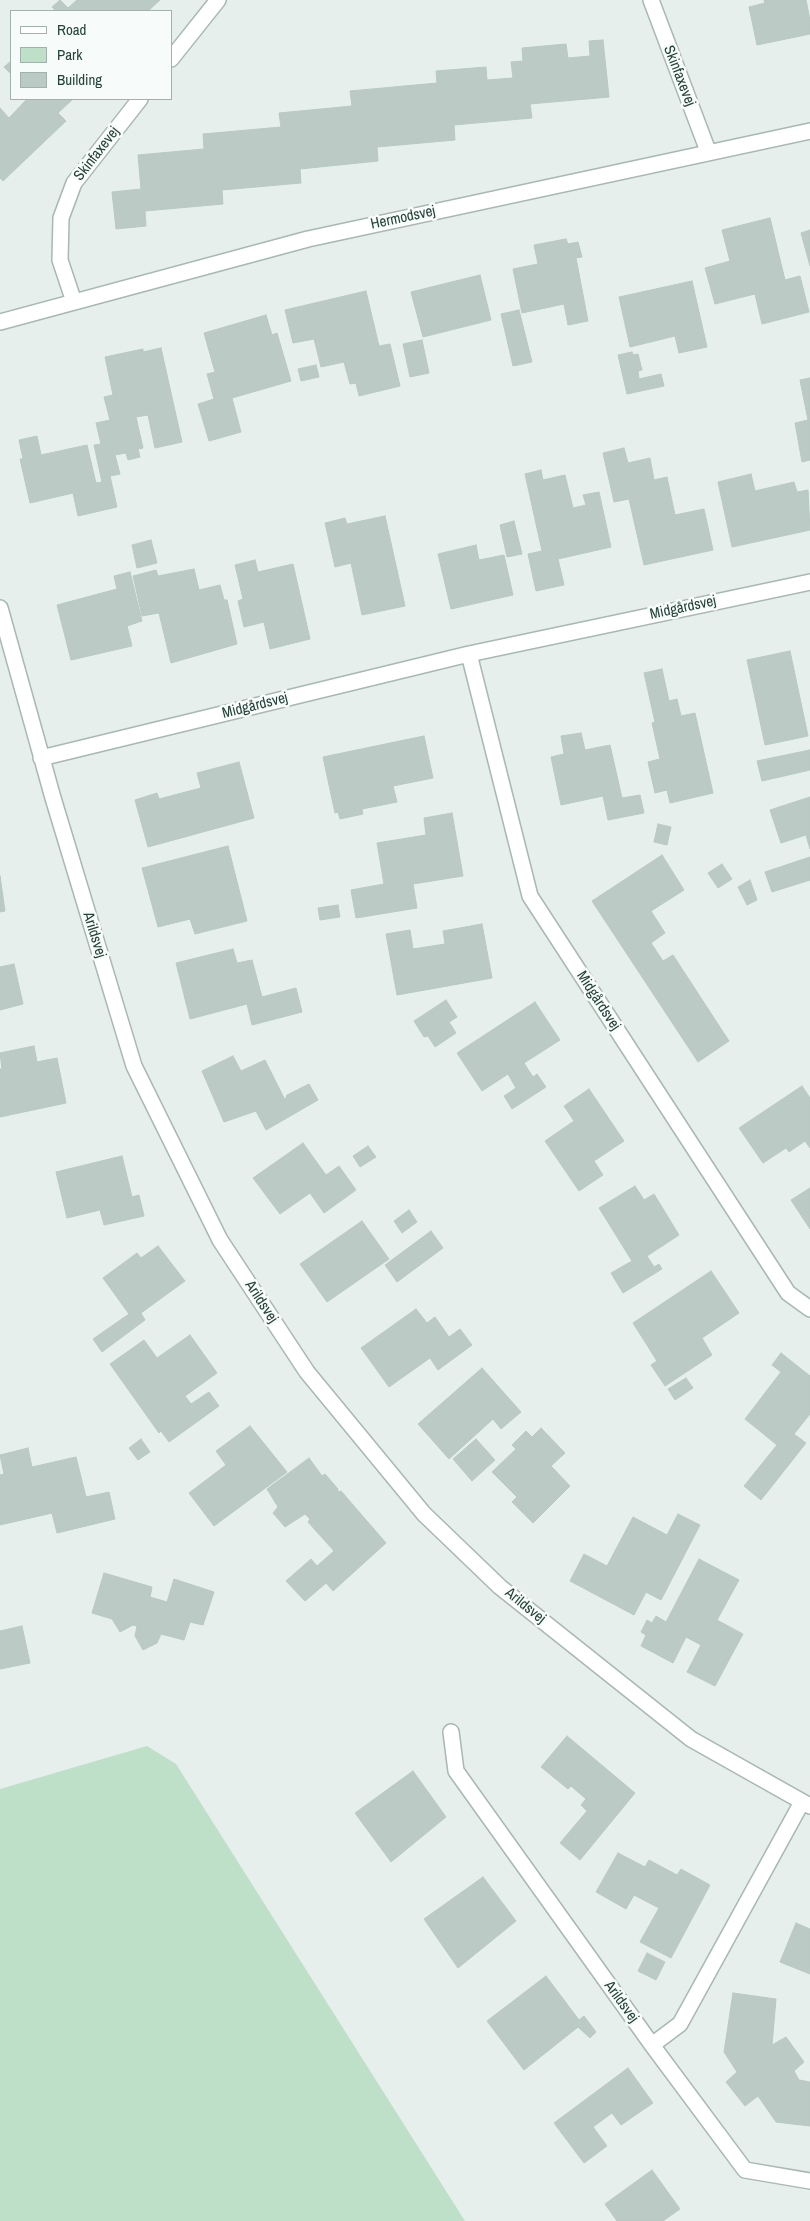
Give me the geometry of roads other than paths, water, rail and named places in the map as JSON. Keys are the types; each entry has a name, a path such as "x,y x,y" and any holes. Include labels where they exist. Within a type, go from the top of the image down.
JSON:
{"street":[{"path":"172,58 218,0"},
{"name":"Skinfaxevej","path":"650,0 708,151"},
{"name":"Skinfaxevej","path":"74,302 60,260 61,218 74,183 139,100"},
{"name":"Hermodsvej","path":"0,322 308,239 708,151 810,131"},
{"name":"Midgårdsvej","path":"41,758 469,654 810,582"},
{"name":"Arildsvej","path":"0,608 41,758 134,1066 220,1240 307,1372 424,1514 500,1587 691,1739 806,1804 680,2024 652,2046"},
{"name":"Midgårdsvej","path":"469,654 530,896 788,1293 810,1309"},
{"name":"Arildsvej","path":"451,1732 456,1771 652,2046 745,2170 810,2181"}]}
